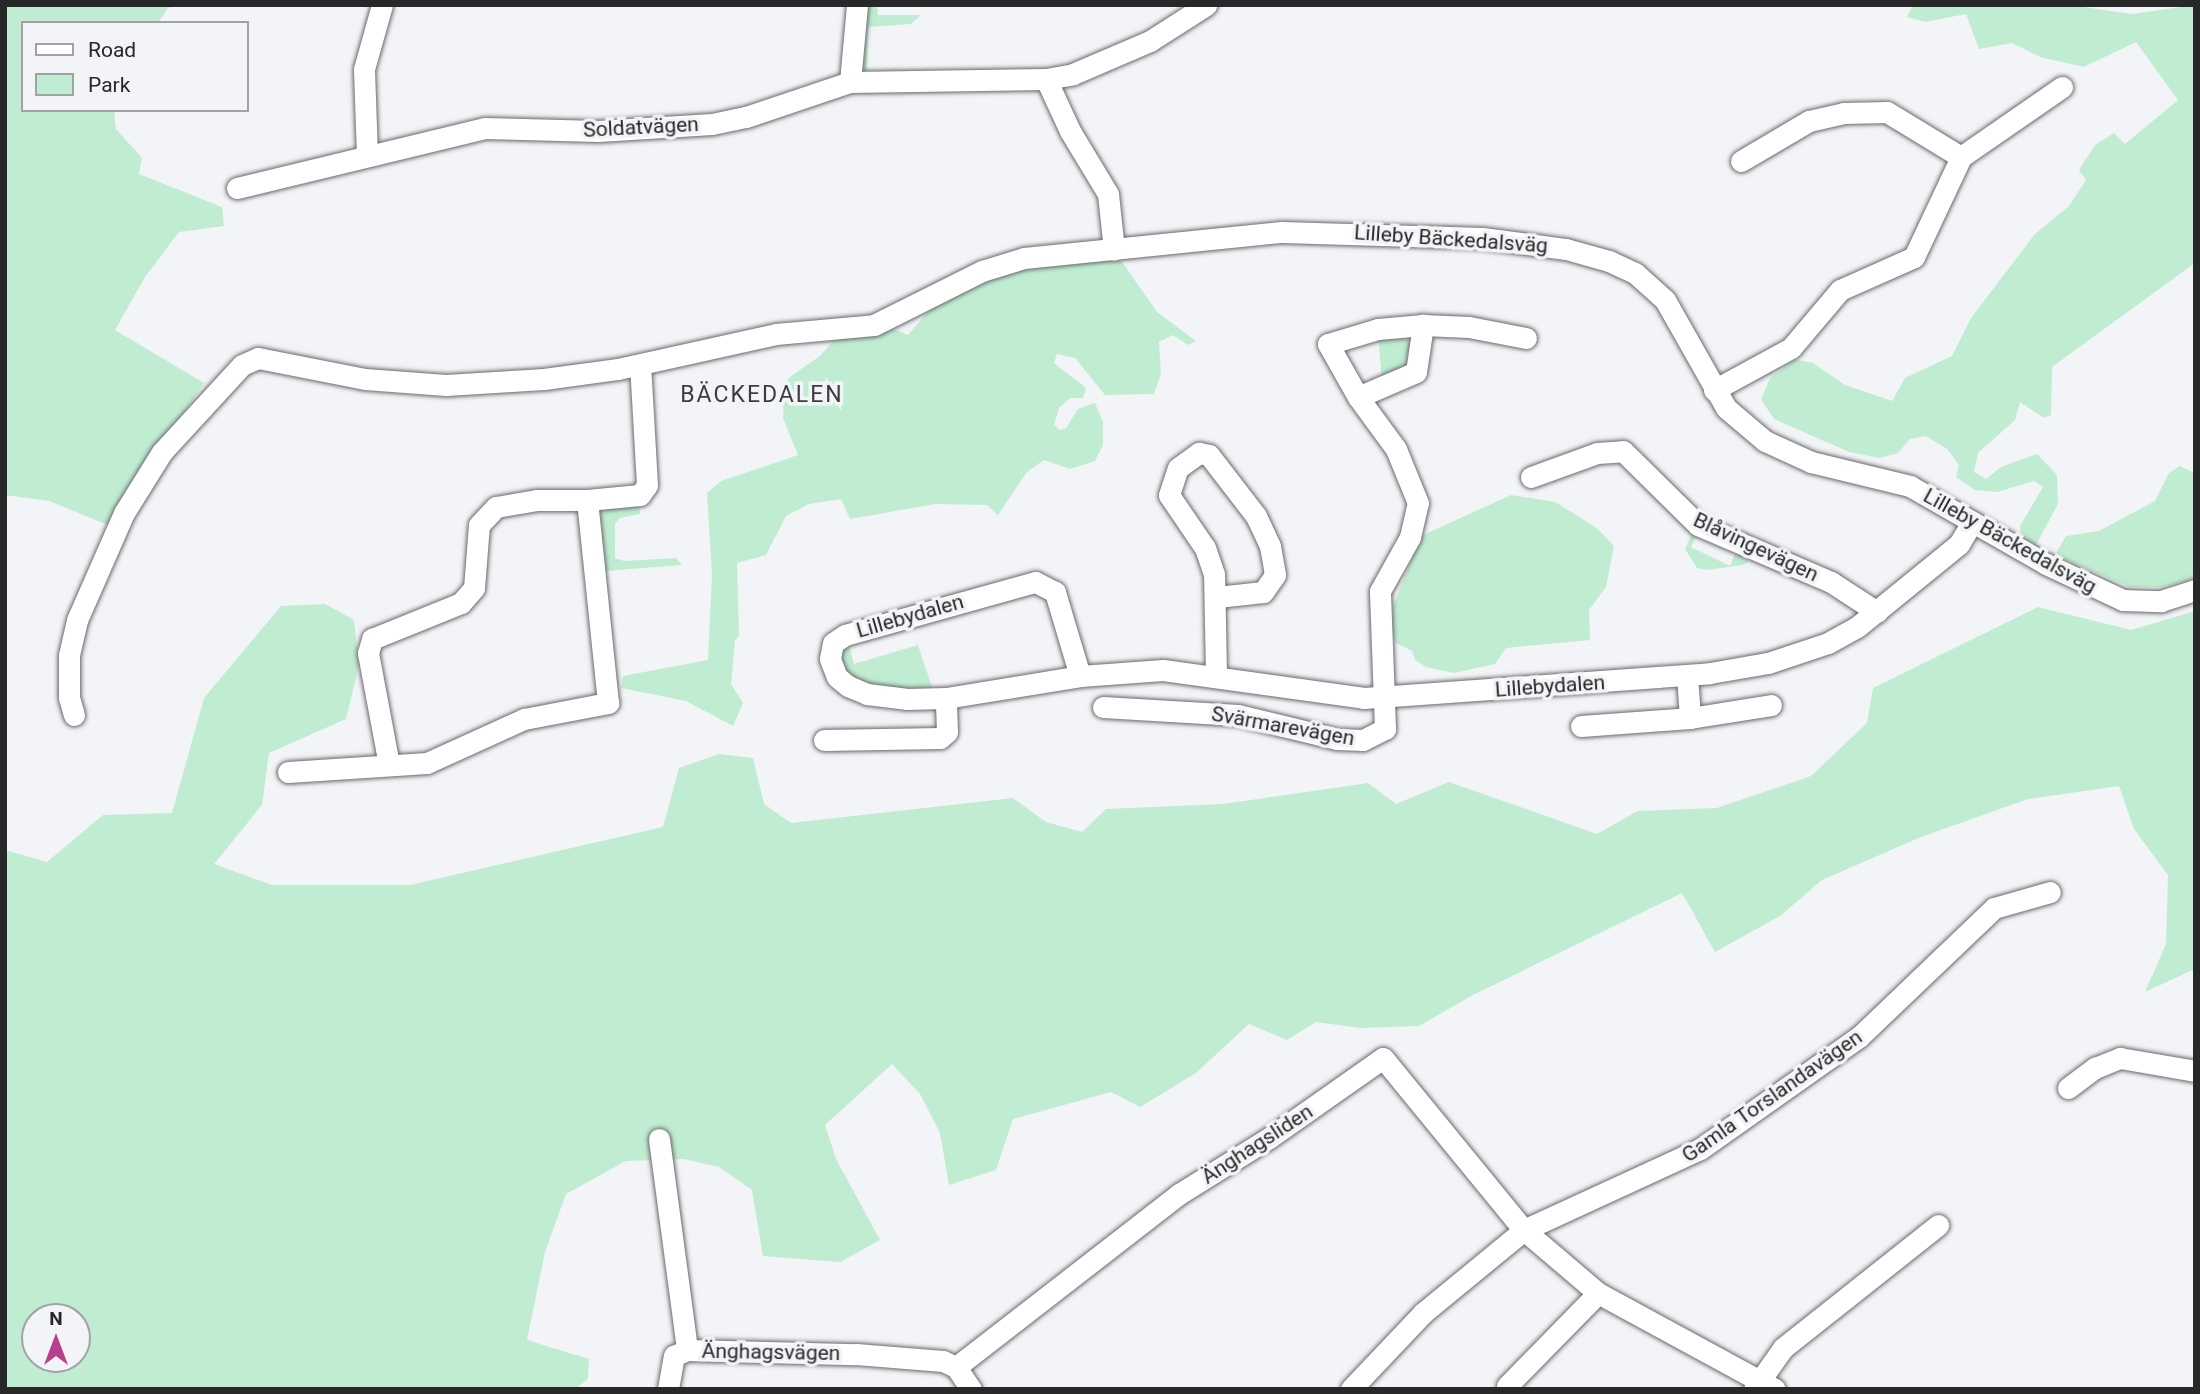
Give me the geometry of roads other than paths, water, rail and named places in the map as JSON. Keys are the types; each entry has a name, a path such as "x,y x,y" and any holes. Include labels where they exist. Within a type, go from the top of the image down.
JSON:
{"street":[{"path":"367,156 362,90 369,43 382,5"},
{"path":"850,82 857,5"},
{"name":"Soldatvägen","path":"237,188 488,128 598,131 712,124 746,117 850,82 1046,79 1073,74 1140,45 1206,5"},
{"path":"1046,79 1070,131 1108,194 1114,250"},
{"path":"1714,390 1791,348 1840,290 1914,257 1961,157 2062,87"},
{"path":"1741,161 1810,121 1844,113 1887,112 1961,157"},
{"name":"Lilleby Bäckedalsväg","path":"74,715 69,697 69,655 104,552 162,452 242,365 258,358 365,379 446,385 544,379 640,365 776,334 874,325 982,271 1012,262 1294,231 1482,238 1566,249 1609,261 1655,289 1679,320 1714,390 1738,422 1790,454 1910,486 2046,564 2123,600 2161,601 2195,590"},
{"path":"1387,697 1380,591 1410,537 1418,503 1396,449 1358,397 1328,344 1378,329 1423,325 1469,327 1526,338"},
{"path":"1358,397 1416,372 1423,325"},
{"path":"388,765 368,653 372,639 461,603 474,588 479,525 488,512 512,502 640,495 647,485 640,365"},
{"name":"Blåvingevägen","path":"1531,477 1597,453 1623,452 1698,525 1831,582 1877,612"},
{"path":"1216,675 1217,597 1205,548 1169,495 1178,468 1199,453 1209,455 1256,516 1269,546 1275,575 1263,593 1217,597"},
{"path":"288,772 427,763 524,719 608,703 587,500"},
{"name":"Lillebydalen","path":"1080,676 1055,592 1044,582 1026,583 845,635 834,643 832,668 848,686 894,698 946,698 1080,676 1163,670 1216,675 1301,691 1387,697 1687,675 1768,663 1807,650 1877,612 1959,544 1972,522"},
{"path":"1687,675 1690,718"},
{"name":"Svärmarevägen","path":"1103,707 1211,712 1338,739 1363,740 1385,729 1387,697"},
{"path":"824,740 940,738 947,732 946,698"},
{"path":"1581,726 1690,718 1771,705"},
{"name":"Gamla Torslandavägen","path":"1351,1389 1423,1313 1524,1230 1700,1149 1859,1037 1994,908 2050,892"},
{"name":"Änghagsliden","path":"956,1367 1179,1194 1269,1138 1383,1058 1524,1230"},
{"path":"2068,1088 2095,1068 2120,1058 2195,1071"},
{"name":"Änghagsvägen","path":"659,1139 687,1350 856,1354 943,1361 956,1367"},
{"path":"1524,1230 1598,1293 1763,1386 1783,1348 1938,1225"},
{"path":"1507,1385 1598,1293"},
{"path":"668,1389 674,1356 687,1350"},
{"path":"956,1367 971,1389"}],"district":[{"name":"BÄCKEDALEN","path":"762,395"}]}
